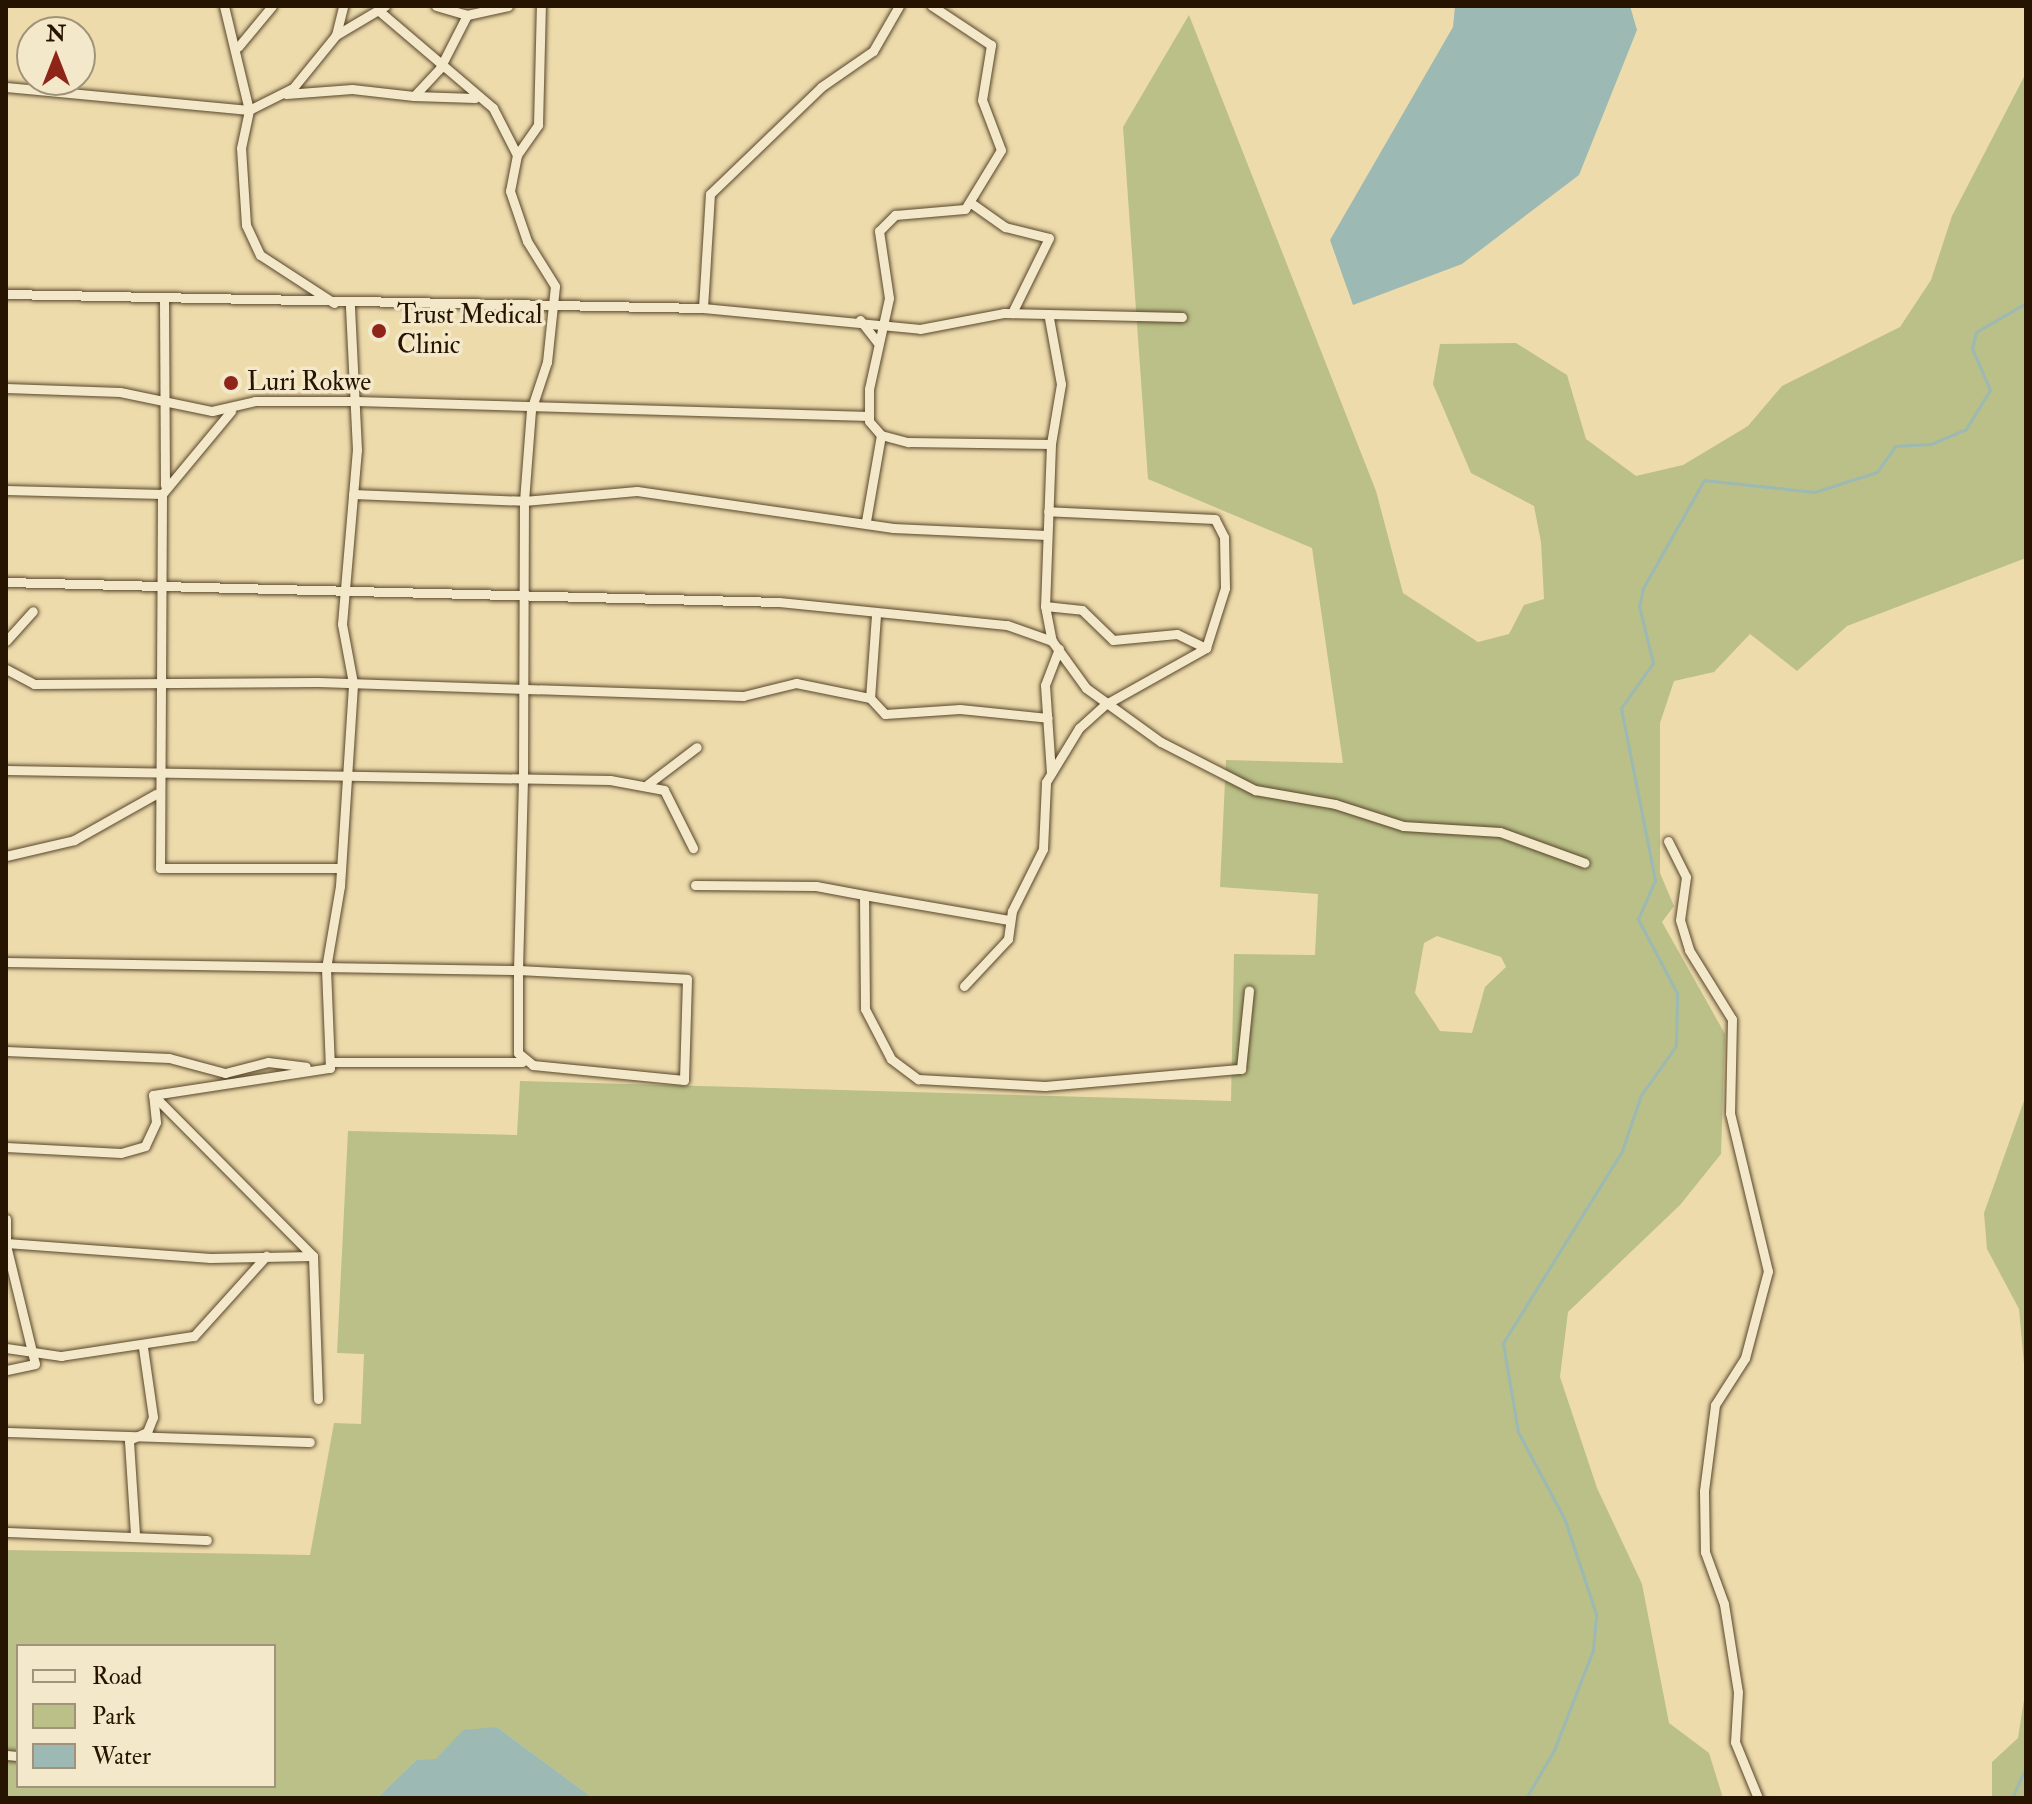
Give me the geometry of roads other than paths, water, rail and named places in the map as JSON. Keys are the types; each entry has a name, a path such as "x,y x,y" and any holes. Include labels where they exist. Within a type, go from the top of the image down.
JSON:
{"street":[{"path":"224,6 238,47 249,110 241,148 246,225 271,269 337,304"},
{"path":"238,47 272,6"},
{"path":"336,35 343,6"},
{"path":"436,6 467,15 508,6"},
{"path":"522,1062 518,970 523,781 524,501 531,410 547,362 551,271 527,241 510,191 517,155 538,125 541,6"},
{"path":"703,308 710,194 821,87 873,51 899,6"},
{"path":"932,6 991,45 982,100 1002,144 971,203"},
{"path":"283,94 336,35 382,8 440,68 498,115 517,155"},
{"path":"414,96 440,68 467,15"},
{"path":"6,87 249,110 283,94 352,89 478,99"},
{"path":"866,521 881,435 869,416 877,342 888,325 878,240 885,221 971,203 1005,227 1049,238 1012,313"},
{"path":"6,294 350,306 703,308 860,320 920,329 1012,313 1049,318 1182,317"},
{"path":"164,298 164,490 157,590 163,683 156,794 160,868 339,868"},
{"path":"331,1065 326,968 339,868 353,683 343,588 353,494 356,401 350,306"},
{"path":"1049,318 1061,384 1051,444 1045,606 1056,645 1106,704 1211,771 1255,790 1335,804 1403,826 1500,832 1585,863"},
{"path":"860,320 877,342"},
{"path":"6,388 120,392 231,411"},
{"path":"6,490 164,490 231,411 255,401 356,401 531,410 665,406 775,419 869,416"},
{"path":"881,435 908,442 1051,444"},
{"path":"353,494 524,501 637,491 917,530 1047,535"},
{"path":"1048,511 1167,512 1219,523 1225,588 1206,648 1106,704 1051,773"},
{"path":"6,582 157,590 343,588 522,596 765,601 876,615 1007,625 1056,645"},
{"path":"1045,606 1082,610 1113,640 1177,634 1206,648"},
{"path":"6,641 33,611"},
{"path":"870,698 876,615"},
{"path":"964,986 1001,952 1009,920 1039,862 1051,773 1045,685 1056,645"},
{"path":"6,669 34,684 353,683 743,696 796,683 870,698 895,718 960,709 1048,718"},
{"path":"648,784 697,747"},
{"path":"6,770 648,784 664,790 693,848"},
{"path":"6,856 74,840 156,794"},
{"path":"1668,841 1686,877 1680,920 1689,950 1732,1019 1730,1113 1768,1271 1745,1358 1715,1405 1704,1491 1705,1552 1724,1604 1738,1692 1735,1742 1758,1798"},
{"path":"695,885 816,886 1009,920"},
{"path":"864,895 865,1009 891,1059 918,1079 1032,1087 1241,1069 1249,990"},
{"path":"6,962 518,970 687,979 684,1080 522,1062 331,1065 268,1062 225,1073 169,1058 6,1051"},
{"path":"153,1095 331,1065"},
{"path":"6,1147 121,1153 145,1146 156,1122 153,1095"},
{"path":"153,1095 313,1256 318,1399"},
{"path":"6,1219 6,1244 35,1364 6,1370"},
{"path":"6,1244 313,1256"},
{"path":"6,1348 61,1356 143,1348 194,1336 266,1256"},
{"path":"129,1440 147,1432 153,1417 143,1348"},
{"path":"6,1432 129,1440 310,1442"},
{"path":"129,1440 135,1534"},
{"path":"6,1532 135,1534 207,1540"}],"water":[{"path":"1455,6 1630,6 1637,30 1579,175 1462,264 1353,305 1330,240 1453,27"},
{"path":"497,1727 593,1798 377,1798 416,1760 436,1759 463,1730"}],"waterway":[{"path":"1526,1798 1554,1750 1593,1650 1596,1614 1565,1520 1518,1432 1503,1343 1622,1151 1641,1095 1676,1046 1677,993 1638,919 1655,880 1621,708 1653,663 1639,606 1643,588 1704,480 1814,492 1877,472 1895,446 1931,444 1966,429 1990,390 1972,348 1976,332 2026,303"},
{"path":"2012,1798 2026,1766"}],"place":[{"name":"Trust Medical Clinic","path":"379,331"},
{"name":"Luri Rokwe","path":"231,383"}]}
